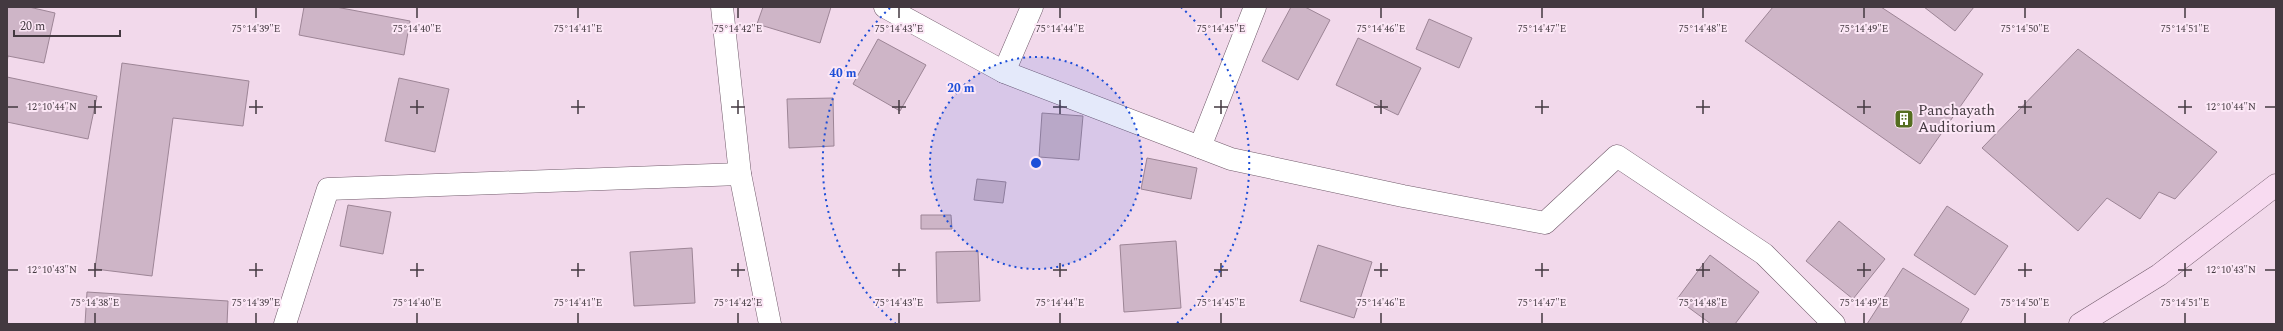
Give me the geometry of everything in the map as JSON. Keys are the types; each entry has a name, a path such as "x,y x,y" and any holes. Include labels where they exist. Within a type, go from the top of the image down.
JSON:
{"main road":[{"path":"2080,324 2159,275 2276,185"}],"street":[{"path":"722,7 740,174 770,324"},
{"path":"885,7 1004,72 1232,159 1403,196 1545,223 1617,156 1764,254 1834,324"},
{"path":"1004,72 1032,7"},
{"path":"1200,147 1255,7"},
{"path":"285,324 328,189 740,174"}],"building":[{"path":"7,7 29,7 55,13 44,63 8,56 7,62"},
{"path":"304,7 336,7 410,21 404,55 299,35"},
{"path":"763,7 831,7 820,43 757,24"},
{"path":"1291,7 1305,7 1330,20 1298,80 1262,61"},
{"name":"Panchayath Auditorium","path":"1773,7 1881,7 1983,74 1920,164 1745,41"},
{"path":"1924,7 1974,7 1955,31"},
{"path":"1429,19 1472,38 1459,68 1416,49"},
{"path":"1358,38 1421,68 1398,115 1336,85"},
{"path":"878,39 926,65 900,111 853,84"},
{"path":"2078,49 2217,152 2175,199 2159,192 2140,219 2107,198 2078,231 1982,148"},
{"path":"122,63 249,81 243,126 173,118 152,276 95,269"},
{"path":"7,77 97,96 88,139 7,122"},
{"path":"399,78 449,89 435,152 385,141"},
{"path":"833,98 834,146 789,148 787,99"},
{"path":"1042,113 1083,116 1079,160 1039,157"},
{"path":"1147,158 1197,168 1191,199 1141,189"},
{"path":"977,179 1006,182 1003,203 974,200"},
{"path":"348,205 391,212 383,254 340,246"},
{"path":"1947,206 2008,246 1975,295 1914,255"},
{"path":"921,215 951,215 952,229 921,229"},
{"path":"1839,221 1885,259 1853,299 1806,261"},
{"path":"1176,241 1181,308 1124,312 1120,245"},
{"path":"1318,245 1372,262 1354,318 1300,301"},
{"path":"692,248 695,303 634,306 630,252"},
{"path":"978,251 980,301 937,303 936,252"},
{"path":"1710,255 1759,292 1735,324 1711,324 1677,299"},
{"path":"1903,268 1969,309 1960,324 1867,324"},
{"path":"87,292 228,301 227,324 85,324"}],"place":[{"name":"Panchayath Auditorium","path":"1904,119"}]}
